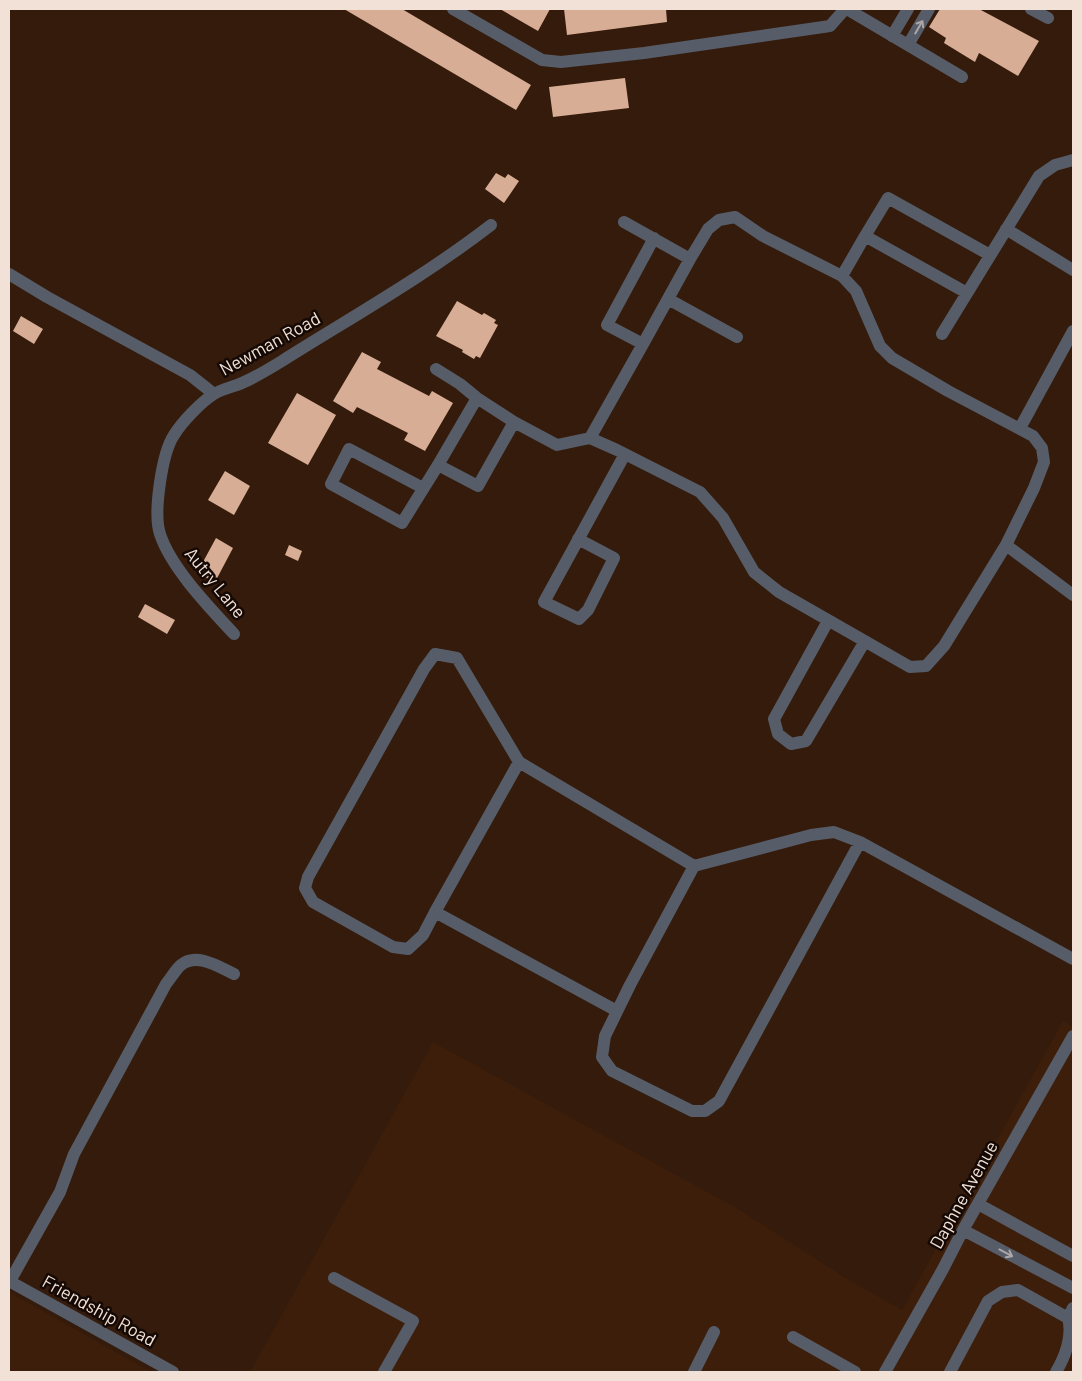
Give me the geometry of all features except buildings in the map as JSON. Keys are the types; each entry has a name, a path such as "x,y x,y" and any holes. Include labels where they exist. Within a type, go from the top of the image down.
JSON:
{"street":[{"path":"453,9 542,60 561,62 644,53 830,26 846,9 962,77"},
{"path":"892,36 908,9"},
{"path":"908,45 929,9"},
{"path":"1031,9 1048,18"},
{"path":"942,334 1039,176 1054,165 1073,160"},
{"path":"842,276 888,198 990,255"},
{"path":"436,369 514,422 557,445 590,438 700,492 723,518 754,572 779,592 910,667 926,666 944,646 1006,545 1034,488 1044,462 1042,448 1033,436 948,391 892,358 880,346 856,291 842,276 763,236 735,217 719,220 708,228 590,438"},
{"path":"624,222 690,259"},
{"name":"Newman Road","path":"9,274 47,297 190,375 214,394 268,370 456,252 491,225"},
{"path":"1006,230 1073,270"},
{"path":"865,236 967,293"},
{"path":"643,344 607,324 654,238"},
{"path":"668,299 737,337"},
{"path":"1020,428 1073,331"},
{"name":"Autry Lane","path":"214,394 182,424 167,448 158,504 160,534 173,561 212,611 234,634"},
{"path":"423,488 349,449 331,484 402,523 438,465 477,398"},
{"path":"438,465 478,486 514,422"},
{"path":"578,539 614,558 588,610 579,619 544,602 578,539 625,454"},
{"path":"1006,545 1073,595"},
{"path":"828,621 774,720 778,734 791,744 806,741 865,641"},
{"path":"519,762 423,935 408,949 393,947 313,902 305,888 308,877 424,669 435,654 457,658 519,762 694,866 811,835 834,832 860,842 1073,959"},
{"path":"694,866 604,1036 602,1056 612,1071 692,1111 705,1112 719,1101 860,842"},
{"path":"435,912 617,1011"},
{"path":"9,1281 60,1192 74,1154 166,984 182,964 196,960 209,962 234,974"},
{"name":"Daphne Avenue","path":"885,1372 1073,1036"},
{"path":"978,1204 1073,1256"},
{"path":"963,1230 1073,1288"},
{"path":"334,1278 413,1321 384,1372"},
{"name":"Friendship Road","path":"9,1281 173,1372"},
{"path":"950,1372 988,1300 1002,1292 1018,1290 1071,1313 1071,1329 1062,1361 1056,1372"},
{"path":"694,1372 714,1332"},
{"path":"793,1337 855,1372"}],"shaded area":[{"path":"1063,1021 1073,1027 1073,1372 250,1372 433,1042 735,1207 846,1278 902,1310"},
{"path":"9,1292 151,1372 9,1372"}]}
